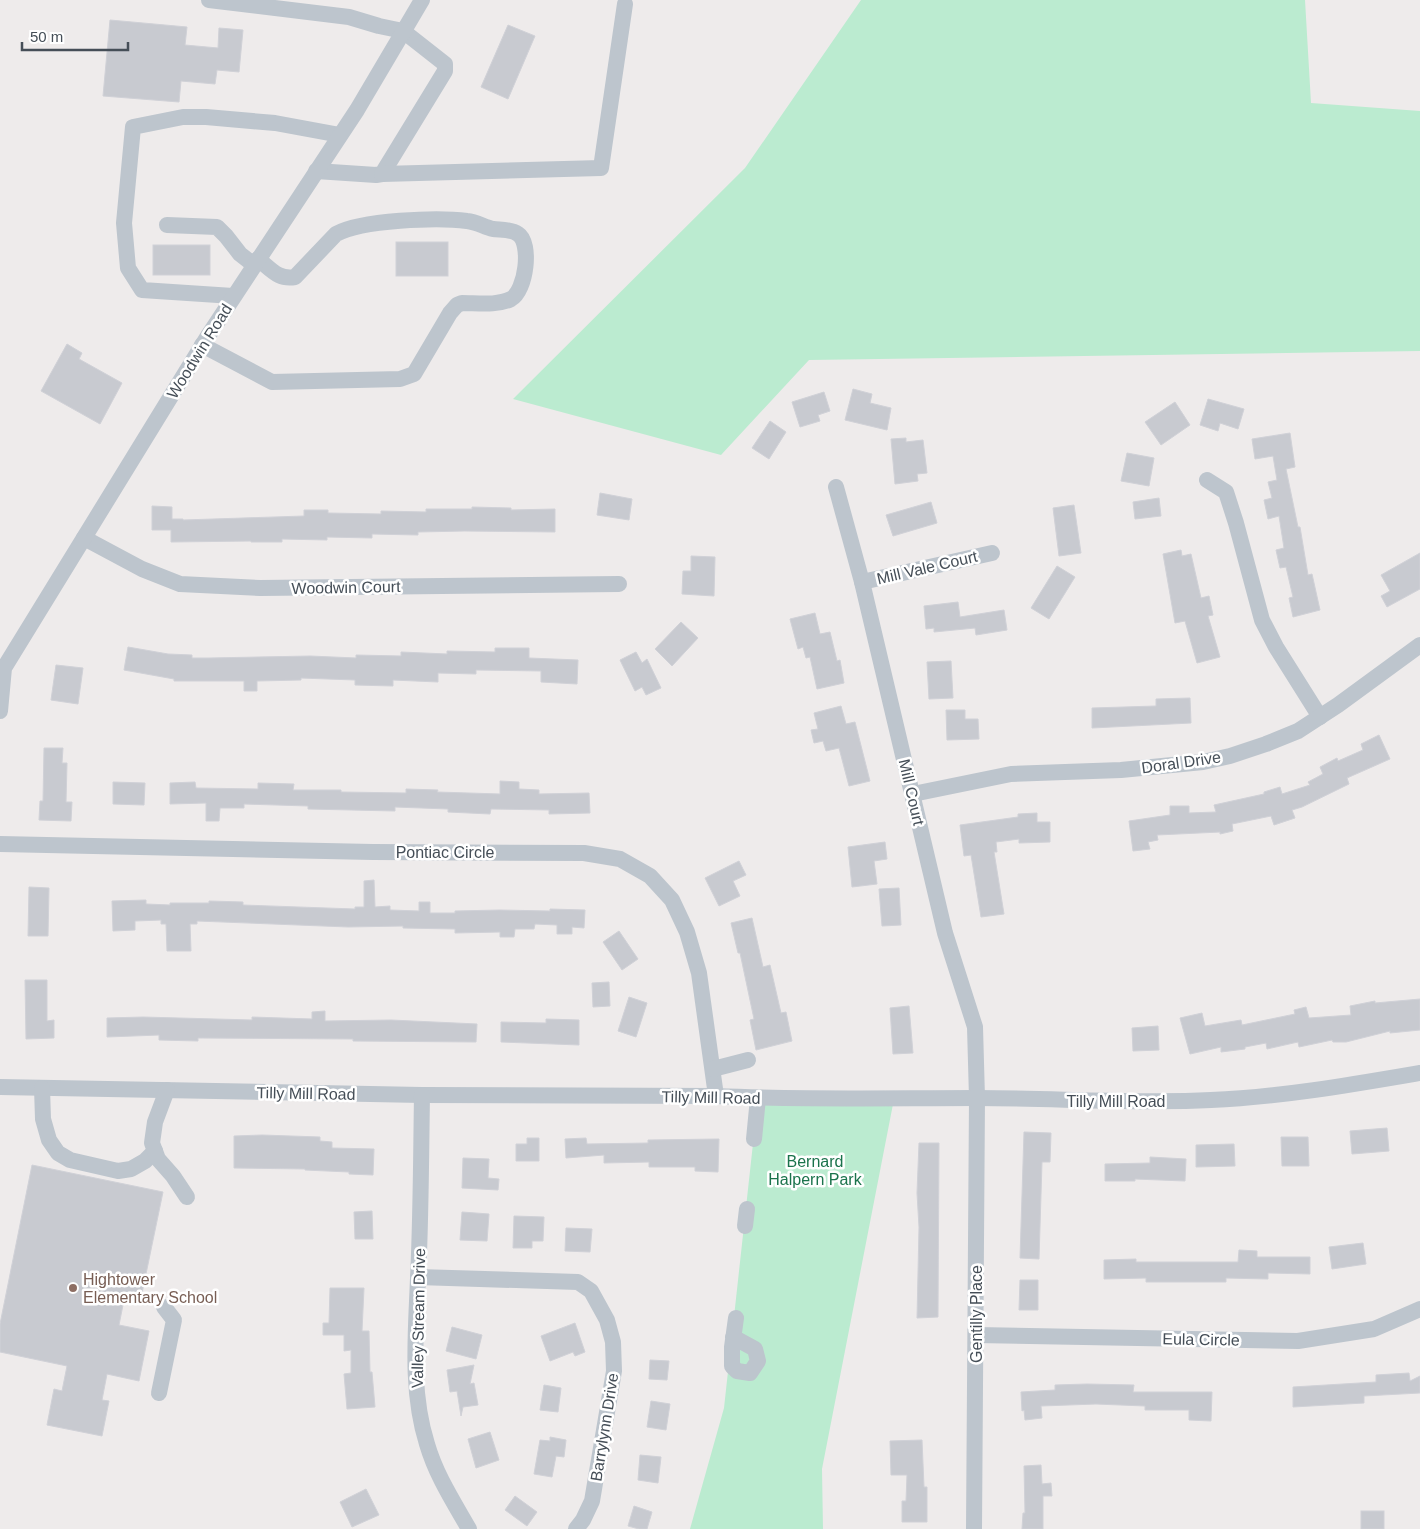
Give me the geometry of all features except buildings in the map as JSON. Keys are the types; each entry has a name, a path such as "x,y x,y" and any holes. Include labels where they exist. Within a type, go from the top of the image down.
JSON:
{"street":[{"path":"209,0 350,17 378,26 403,31 445,64 445,71 382,174"},
{"name":"Woodwin Road","path":"0,711 2,666 84,538 202,345 340,135 422,0"},
{"path":"316,171 376,176 382,174 602,168 625,4"},
{"path":"234,296 142,290 128,268 124,222 133,127 183,117 206,117 275,122 340,135"},
{"path":"167,225 217,227 240,254 286,279 295,277 336,234 362,225 422,220 467,220 494,229 512,231 519,234 525,240 526,251 523,282 519,292 503,302 462,303 457,305 450,313 414,374 400,379 272,382 202,345"},
{"path":"1207,480 1226,492 1262,620 1276,647 1320,717"},
{"name":"Mill Court","path":"836,487 862,582 945,933 975,1027 977,1098"},
{"name":"Woodwin Court","path":"84,538 142,568 180,584 260,588 619,584"},
{"name":"Mill Vale Court","path":"862,582 992,552"},
{"name":"Doral Drive","path":"913,794 1010,774 1121,770 1203,762 1266,744 1298,731 1320,717 1420,645"},
{"name":"Pontiac Circle","path":"0,844 373,852 584,853 620,859 650,876 667,894 672,900 687,932 699,973 716,1096"},
{"path":"713,1069 748,1060"},
{"name":"Tilly Mill Road","path":"0,1087 422,1095 977,1098 1122,1102 1211,1100 1302,1092 1420,1073"},
{"path":"42,1088 43,1120 49,1140 58,1153 70,1160 118,1172 132,1169 145,1161 155,1151"},
{"path":"167,1090 155,1122 152,1143 158,1159 187,1197"},
{"name":"Valley Stream Drive","path":"422,1095 418,1277 414,1357 418,1409 426,1443 438,1476 469,1529"},
{"path":"754,1139 758,1098"},
{"name":"Gentilly Place","path":"974,1529 977,1098"},
{"path":"745,1226 747,1210"},
{"name":"Barrylynn Drive","path":"418,1277 578,1282 591,1291 607,1320 613,1342 614,1371 592,1501 583,1520 576,1529"},
{"path":"159,1393 174,1320 164,1307"},
{"name":"Eula Circle","path":"976,1336 1298,1341 1374,1329 1420,1309"},
{"path":"733,1337 736,1318"}],"green space":[{"path":"861,0 1305,0 1311,103 1420,111 1420,351 809,360 721,455 513,399 745,168"},
{"name":"Bernard Halpern Park","path":"758,1098 894,1099 822,1469 823,1529 690,1529 724,1408"}],"place":[{"name":"Hightower Elementary School","path":"73,1288"}]}
